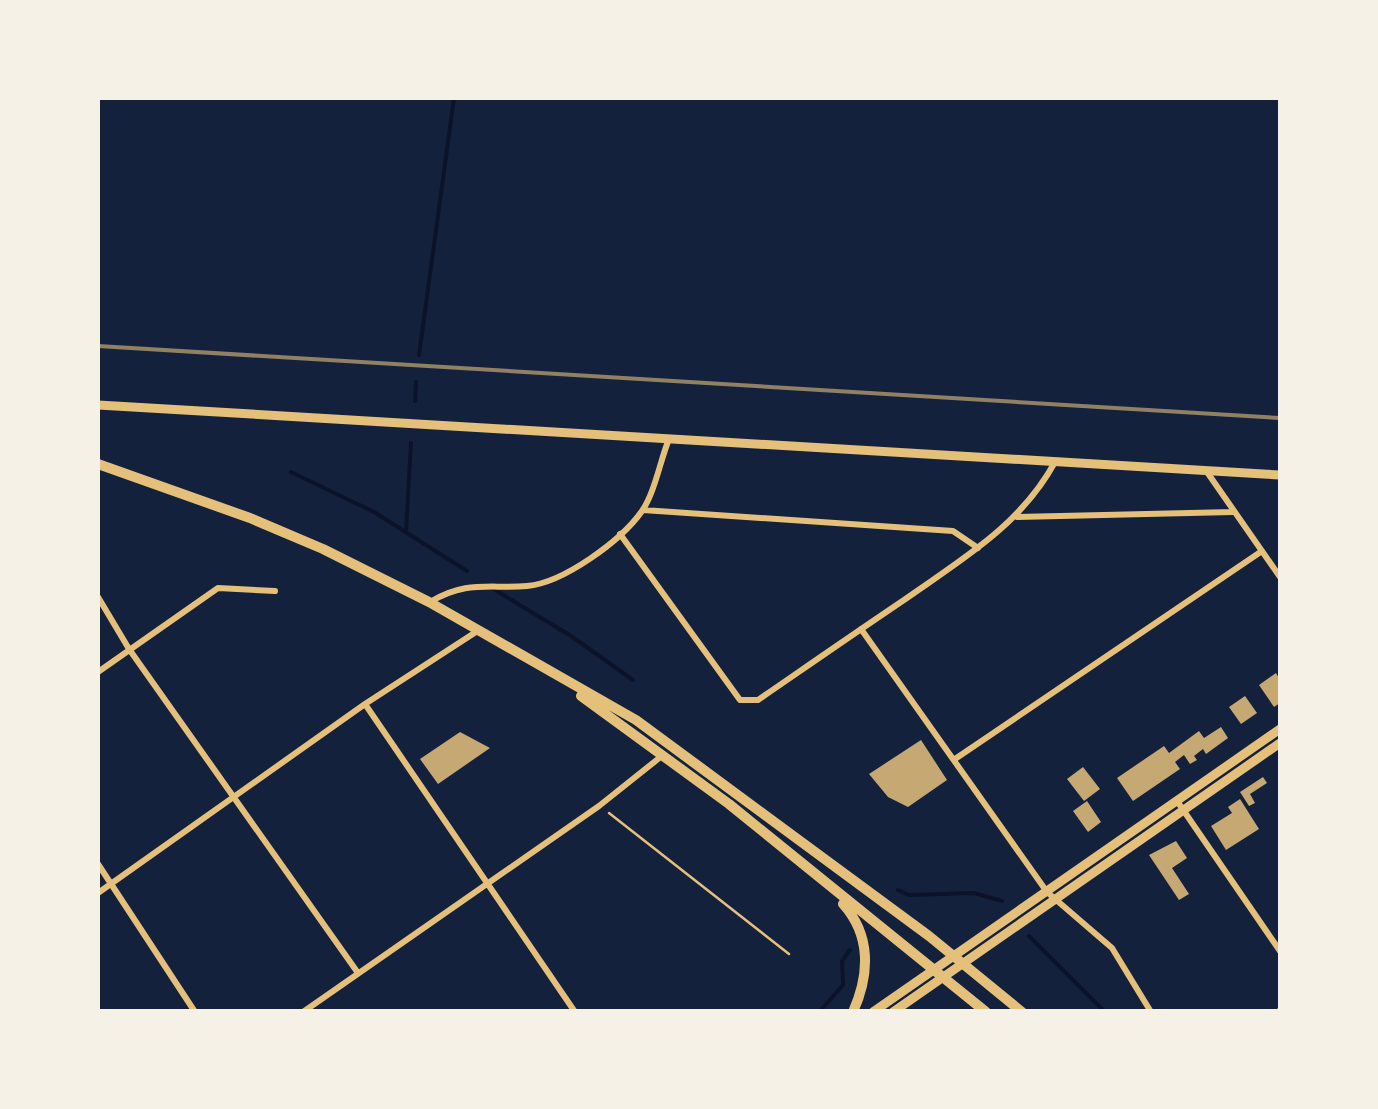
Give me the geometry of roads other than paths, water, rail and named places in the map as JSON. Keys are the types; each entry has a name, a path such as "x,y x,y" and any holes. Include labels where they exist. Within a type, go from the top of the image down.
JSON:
{"highway":[{"path":"98,464 250,518 323,549 532,660 676,747 1022,1012"},
{"path":"532,660 663,754 986,1012"},
{"path":"787,852 836,896 858,924 866,967 853,1012"}],"main road":[{"path":"98,404 1280,475"},
{"path":"1181,806 1280,728"},
{"path":"893,1012 1051,896 1280,743"},
{"path":"874,1012 939,975"}],"street":[{"path":"429,602 473,584 530,586 561,575 620,534 643,510 670,438"},
{"path":"620,534 740,700 758,700 1016,518 1038,493 1056,461"},
{"path":"1207,472 1280,577"},
{"path":"643,510 954,531 978,548"},
{"path":"1016,518 1233,512"},
{"path":"955,760 1262,551"},
{"path":"98,672 218,588 275,591"},
{"path":"98,597 129,649 358,973"},
{"path":"861,629 1051,896 1112,948 1151,1012"},
{"path":"98,892 365,704 479,630"},
{"path":"365,704 575,1012"},
{"path":"303,1012 599,806 663,754"},
{"path":"1181,806 1280,951"},
{"path":"98,864 195,1012"}],"waterway":[{"path":"419,355 454,98"},
{"path":"415,401 416,382"},
{"path":"406,531 411,443"},
{"path":"291,472 374,512 467,571"},
{"path":"495,590 633,680"},
{"path":"898,890 909,895 974,893 1002,901"},
{"path":"1029,936 1105,1012"},
{"path":"819,1012 843,985 842,961 850,950"}],"railway":[{"path":"98,346 1280,418"}]}
